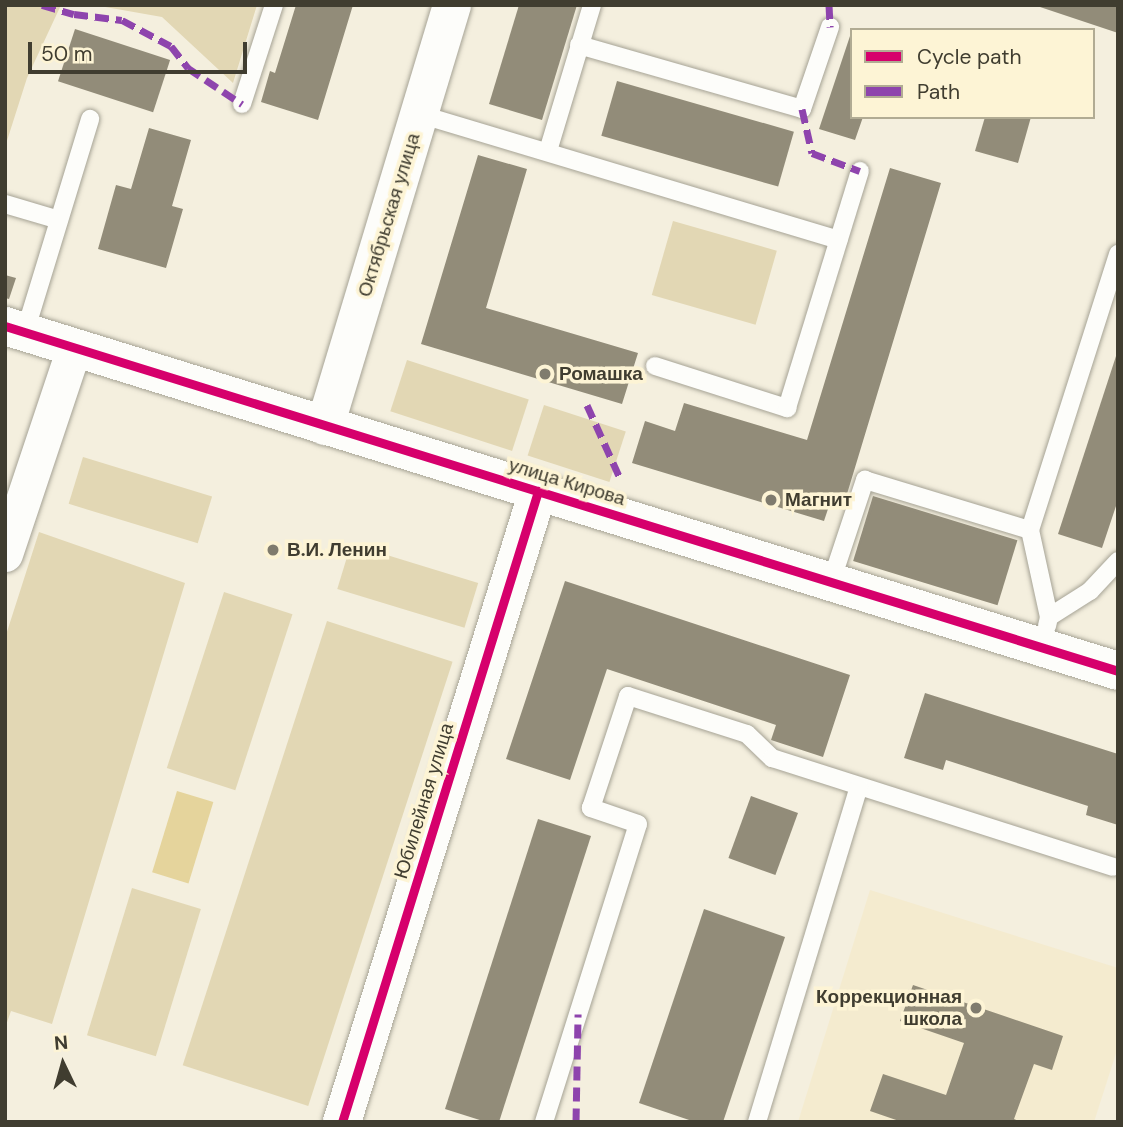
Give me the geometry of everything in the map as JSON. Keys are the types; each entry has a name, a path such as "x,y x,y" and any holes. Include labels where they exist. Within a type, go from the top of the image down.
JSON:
{"street":[{"name":"Октябрьская улица","path":"325,426 452,5"},
{"name":"улица Кирова","path":"15,329 831,582 1045,632 1118,671"},
{"path":"5,554 74,348"},
{"name":"Юбилейная улица","path":"342,1122 538,491"}],"lane":[{"path":"242,104 274,5"},
{"path":"548,151 592,5"},
{"path":"579,46 802,109 830,27"},
{"path":"419,114 839,240"},
{"path":"15,329 60,220 90,119"},
{"path":"655,366 787,408 860,171"},
{"path":"5,204 60,220"},
{"path":"1045,632 1030,530 1118,254"},
{"path":"831,582 865,480 1030,530"},
{"path":"1045,632 1118,561"},
{"path":"544,1122 638,824 591,808 628,696 747,734 772,758 1113,867"},
{"path":"757,1122 859,787"}],"shaded area":[{"path":"5,5 61,5 27,78 5,147"},
{"path":"94,5 257,5 233,83 162,17"},
{"path":"673,221 777,251 756,325 652,295"},
{"path":"407,360 529,400 512,451 390,411"},
{"path":"544,405 626,432 609,482 528,455"},
{"path":"83,457 212,496 198,543 69,504"},
{"path":"39,532 185,583 52,1024 11,1011 5,1028 5,638"},
{"path":"351,544 478,583 464,628 337,589"},
{"path":"224,592 292,614 235,790 167,768"},
{"path":"327,621 453,662 308,1106 183,1065"},
{"path":"177,791 213,802 188,883 152,872"},
{"path":"132,888 201,909 156,1056 87,1035"},
{"name":"Коррекционная школа","path":"870,890 1118,968 1118,1047 1094,1122 798,1122"}],"building":[{"path":"296,5 353,5 318,120 261,102 270,71 275,73"},
{"path":"519,5 577,5 542,120 489,104"},
{"path":"1037,5 1118,5 1118,33 1037,6"},
{"path":"75,29 170,60 153,112 58,81"},
{"path":"850,36 850,119 862,119 855,140 819,129"},
{"path":"617,81 794,132 778,187 601,136"},
{"path":"984,119 1030,119 1018,163 975,151"},
{"path":"149,128 191,140 172,206 183,209 166,268 98,249 116,185 131,189"},
{"path":"478,155 527,169 486,308 638,353 622,404 421,344"},
{"path":"890,168 941,183 844,504 831,500 824,521 632,463 645,421 675,431 684,403 807,440"},
{"path":"5,275 16,278 9,299 5,298"},
{"path":"1118,350 1118,500 1102,548 1058,534"},
{"path":"873,496 1017,540 998,605 853,561"},
{"path":"565,581 850,675 823,757 771,740 776,725 607,669 570,780 506,759"},
{"path":"925,693 1118,754 1118,825 1086,815 1088,806 946,760 943,770 904,758"},
{"path":"751,796 798,813 775,875 728,858"},
{"path":"538,819 591,836 499,1122 486,1122 445,1109"},
{"path":"704,909 785,937 723,1122 695,1122 639,1103"},
{"path":"913,985 1063,1036 1052,1070 1034,1064 1014,1119 1021,1122 902,1122 870,1111 883,1074 946,1095 964,1043 900,1021"}],"marked path":[{"path":"42,5 74,14 122,20 171,46 188,68 242,104"},
{"path":"829,5 830,27"},
{"path":"802,109 812,153 860,171"},
{"path":"587,405 620,478"},
{"path":"576,1122 578,1014"}],"cycle path":[{"path":"5,326 1118,671"},
{"path":"342,1122 538,491"}],"place":[{"name":"Ромашка","path":"545,374"},
{"name":"Магнит","path":"771,500"},
{"name":"В.И. Ленин","path":"273,550"},
{"name":"Коррекционная школа","path":"976,1008"}]}
